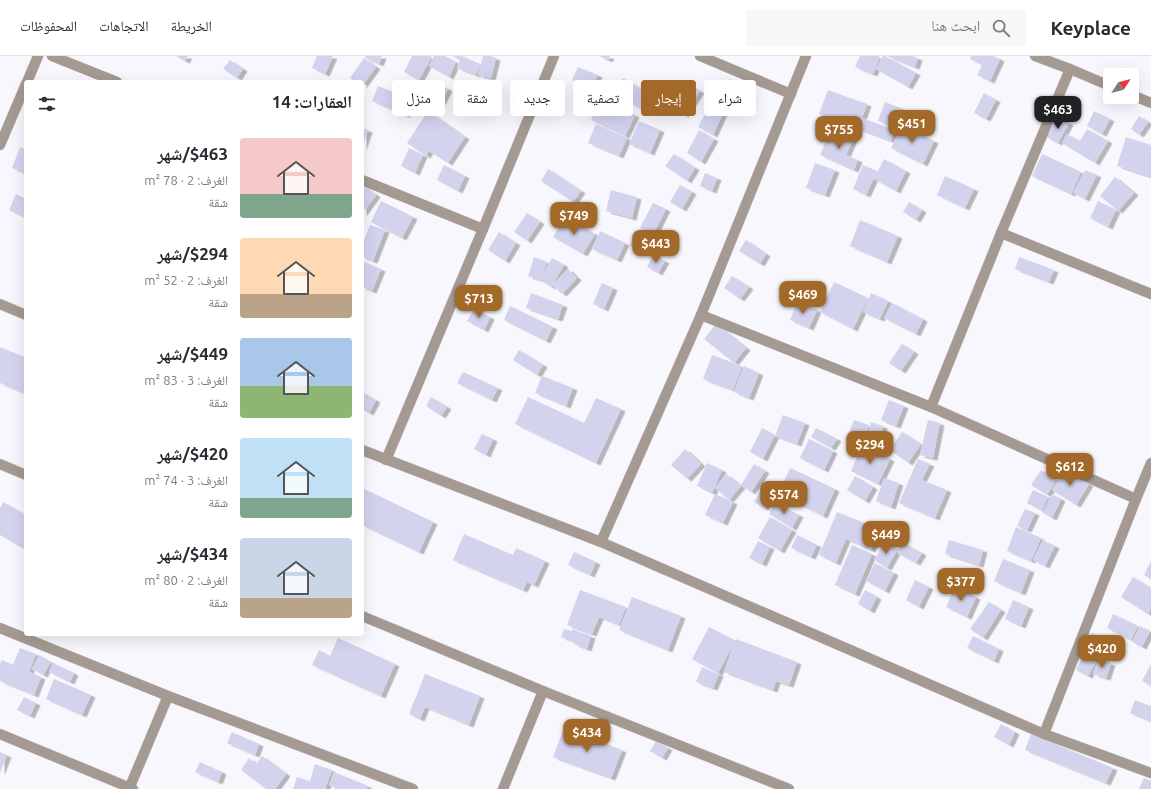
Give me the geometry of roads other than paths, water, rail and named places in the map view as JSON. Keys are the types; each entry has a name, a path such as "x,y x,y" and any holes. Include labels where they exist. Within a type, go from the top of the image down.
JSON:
{"street":[{"path":"27,80 38,56"},
{"path":"52,56 112,80"},
{"path":"386,460 554,56"},
{"path":"700,56 791,94"},
{"path":"602,542 702,315 806,56"},
{"path":"1035,56 1103,83"},
{"path":"931,407 1001,233 1070,69"},
{"path":"0,144 24,88"},
{"path":"1139,98 1151,103"},
{"path":"364,181 483,229"},
{"path":"1001,233 1151,294"},
{"path":"0,304 24,314"},
{"path":"702,315 931,407 1136,499"},
{"path":"364,451 602,542 1044,734 1151,773"},
{"path":"1044,734 1151,462"},
{"path":"0,464 24,474"},
{"path":"364,617 543,691 789,789"},
{"path":"0,628 168,696 413,789"},
{"path":"503,789 543,691"},
{"path":"0,734 131,789 168,696"}]}
